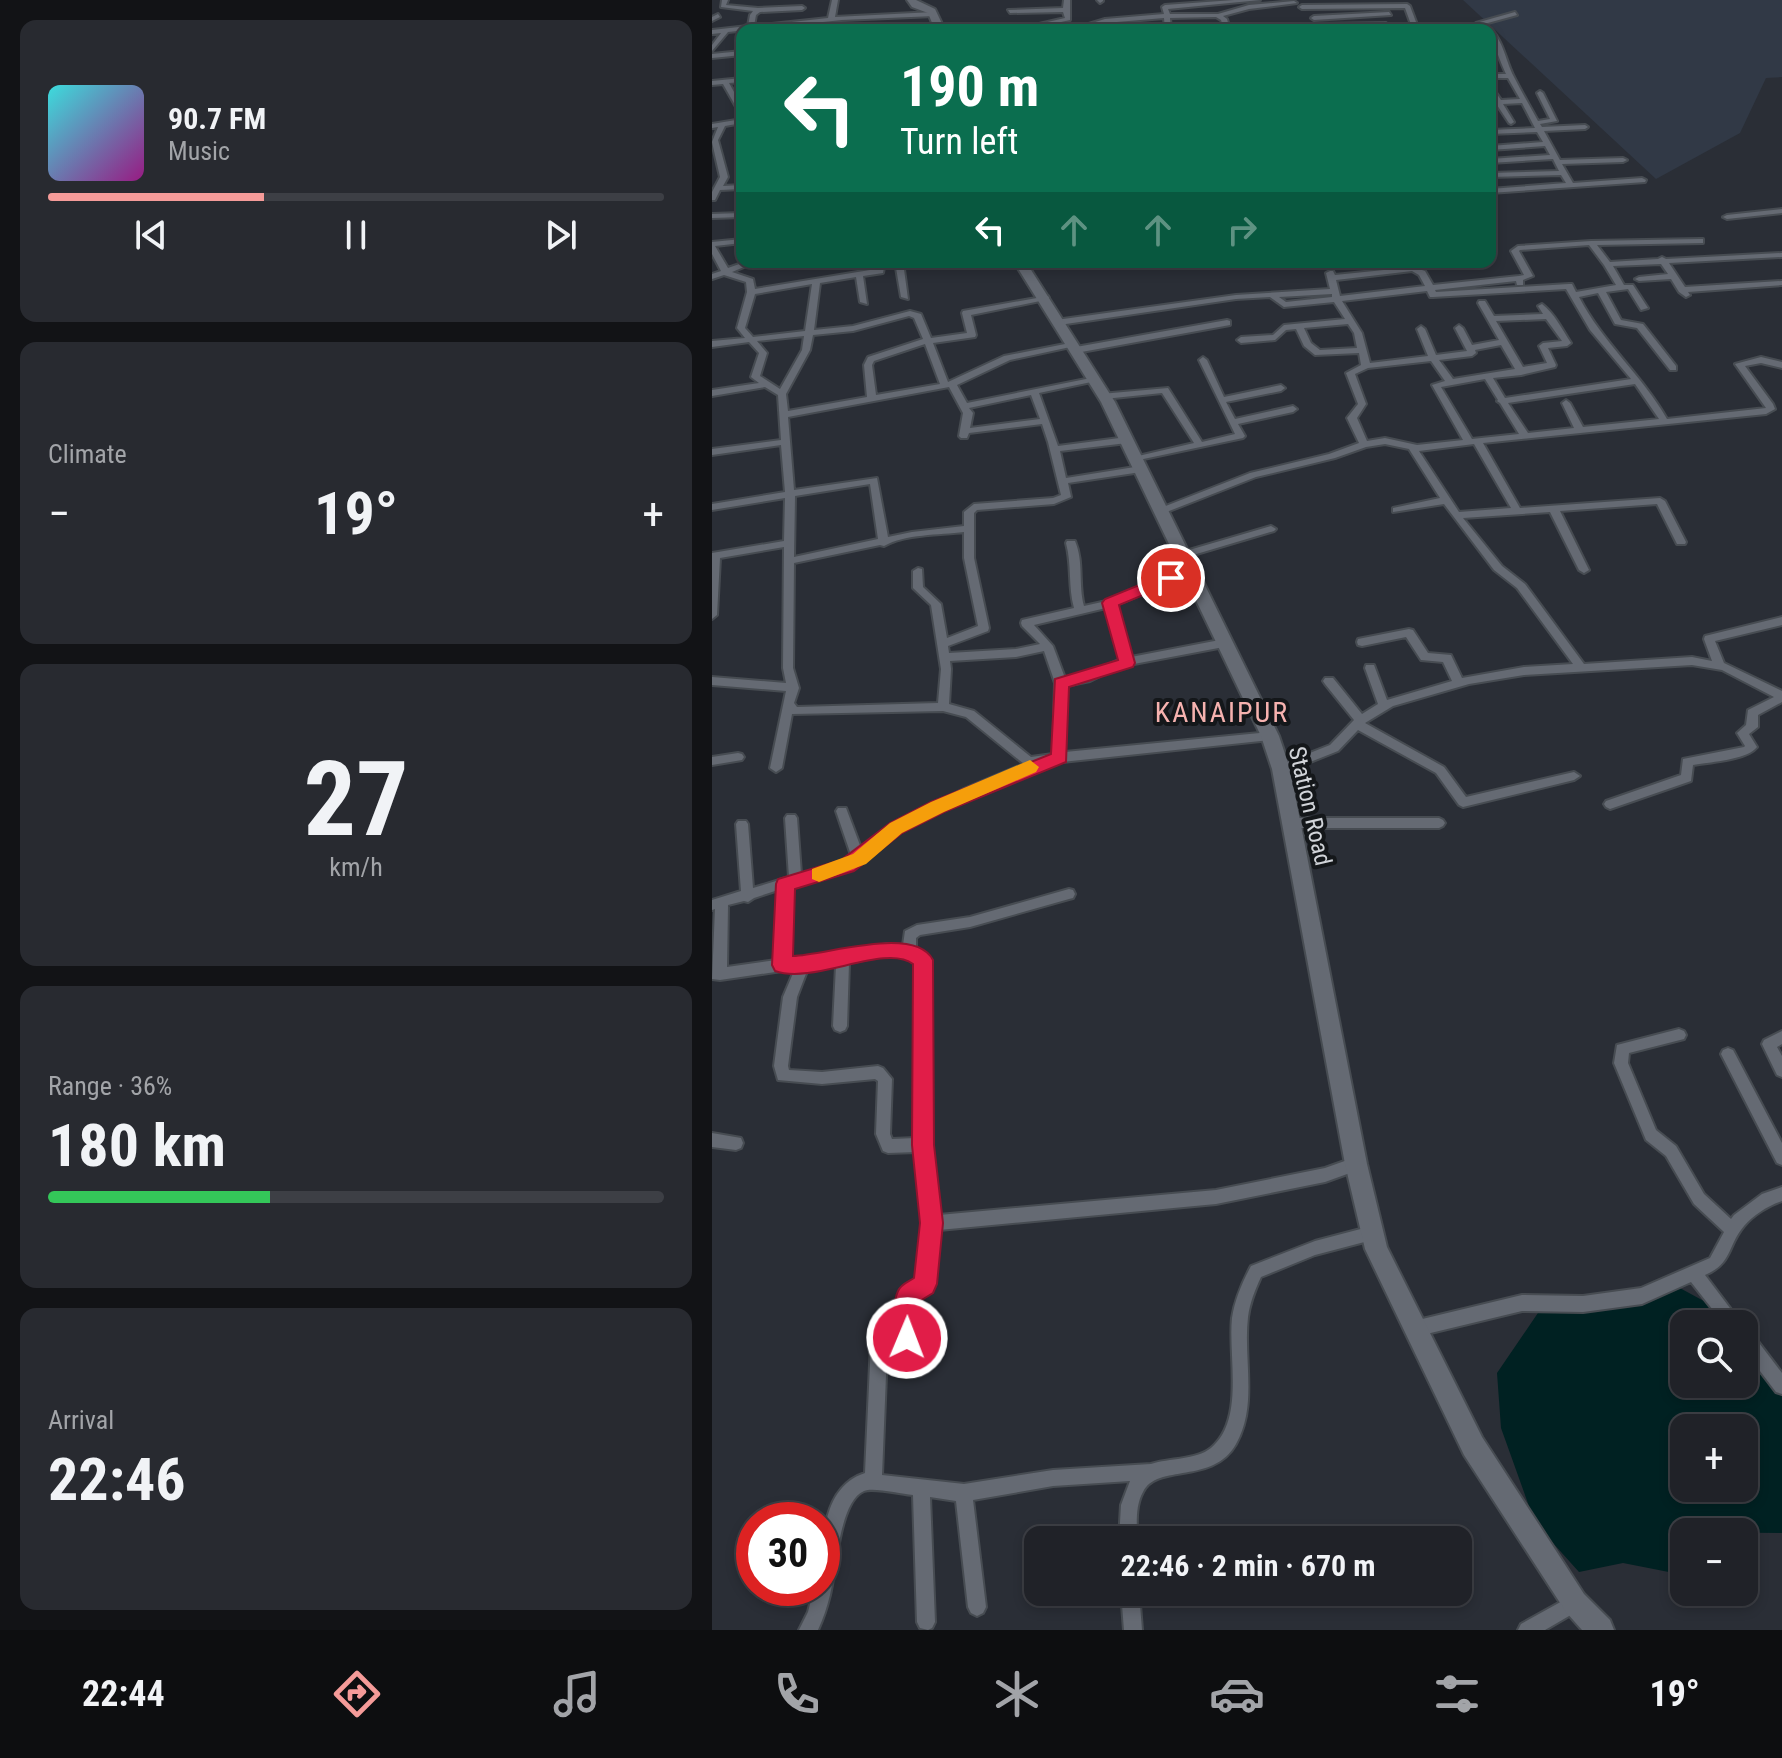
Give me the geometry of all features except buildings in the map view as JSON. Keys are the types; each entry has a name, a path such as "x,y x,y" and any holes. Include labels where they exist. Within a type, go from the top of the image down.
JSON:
{"main road":[{"path":"911,0 934,14 938,24"},
{"name":"Station Road","path":"1024,268 1104,396 1270,736 1281,769 1372,1233 1414,1329 1473,1446 1575,1603 1600,1630"}],"street":[{"path":"725,0 723,6 758,10 802,4 807,11 807,22"},
{"path":"831,20 835,0"},
{"path":"1052,24 1067,20 1067,0"},
{"path":"1168,24 1165,4 1257,0"},
{"path":"1109,24 1167,16 1220,15 1249,7 1322,0"},
{"path":"1292,1 1318,24"},
{"path":"1407,6 1414,24"},
{"path":"1302,7 1417,6"},
{"path":"750,24 758,10"},
{"path":"1010,11 1066,10"},
{"path":"797,24 934,14"},
{"path":"1314,18 1389,14"},
{"path":"1480,24 1515,14"},
{"path":"1220,15 1224,24"},
{"path":"881,17 881,24"},
{"path":"1136,19 1139,24"},
{"path":"712,32 736,30"},
{"path":"712,49 726,31"},
{"path":"1496,44 1562,171"},
{"path":"712,56 736,54"},
{"path":"1496,58 1501,58"},
{"path":"1496,76 1510,76"},
{"path":"712,83 736,81"},
{"path":"725,82 736,101"},
{"path":"1496,132 1554,122 1540,93"},
{"path":"1496,96 1511,122"},
{"path":"1496,102 1525,101"},
{"path":"712,126 736,122"},
{"path":"712,198 724,177 713,140 722,125"},
{"path":"1540,126 1585,127"},
{"path":"1496,147 1549,144"},
{"path":"1496,189 1562,171 1623,160"},
{"path":"1496,162 1562,171 1639,176"},
{"path":"1496,175 1562,171 1597,165"},
{"path":"720,188 736,187"},
{"path":"1727,217 1782,211"},
{"path":"712,216 736,215"},
{"path":"1059,322 1236,297 1336,295 1529,276 1515,249 1591,243 1700,241"},
{"path":"726,273 712,246 736,242"},
{"path":"1591,243 1621,287"},
{"path":"1664,263 1782,255"},
{"path":"1608,264 1737,262"},
{"path":"1664,263 1685,294 1782,283"},
{"path":"712,277 738,268"},
{"path":"751,292 880,271 881,268"},
{"path":"900,268 905,297"},
{"path":"1366,366 1351,321 1336,295 1330,275 1413,269 1422,273 1433,295 1569,286 1586,317 1664,421"},
{"path":"726,273 746,277 751,292 741,328 763,353 755,377 782,394"},
{"path":"859,274 864,302"},
{"path":"1639,279 1674,276"},
{"path":"1519,278 1523,289"},
{"path":"776,768 793,688 788,668 790,495 782,394 806,350 816,281"},
{"path":"1574,295 1630,287 1644,308"},
{"path":"1601,291 1618,322 1640,326 1673,368"},
{"path":"872,400 868,365 871,359 895,353 897,348 974,333 966,313 1045,298"},
{"path":"1482,303 1521,372"},
{"path":"1516,509 1436,387 1450,381 1552,365 1543,346 1567,343 1542,306"},
{"path":"712,344 853,328 910,313 917,314 949,385 968,413 965,434 1045,421"},
{"path":"1490,319 1550,316"},
{"path":"1241,340 1275,337 1281,329 1351,321"},
{"path":"783,415 949,385 1007,358 1227,323"},
{"path":"1299,327 1312,351 1362,350"},
{"path":"1364,444 1352,418 1362,404 1350,373 1366,366 1472,353 1459,328"},
{"path":"1421,329 1433,357 1450,381"},
{"path":"1471,348 1502,342"},
{"path":"1063,481 1240,436 1203,360"},
{"path":"1161,511 1253,475 1332,456 1364,444 1385,441 1412,447 1770,410 1739,364 1761,360 1782,365"},
{"path":"1487,376 1526,437"},
{"path":"964,406 1093,379"},
{"path":"1501,401 1635,381"},
{"path":"712,393 764,385"},
{"path":"1221,400 1281,388"},
{"path":"1104,396 1165,390 1200,445"},
{"path":"943,644 984,628 969,558 969,512 974,507 1065,499 1054,449 1034,392"},
{"path":"1566,403 1580,431"},
{"path":"1233,422 1293,409"},
{"path":"1054,449 1127,440"},
{"path":"712,452 785,442"},
{"path":"1412,447 1456,515 1498,568 1521,586 1582,669"},
{"path":"712,507 874,480 884,543"},
{"path":"1396,510 1448,500"},
{"path":"1456,515 1660,501 1681,542"},
{"path":"1553,507 1584,570"},
{"path":"790,561 912,535 967,529"},
{"path":"1059,758 1061,683 1048,646 1026,623 1110,603 1186,563 1271,529"},
{"path":"712,615 713,556 790,543"},
{"path":"1071,543 1077,565 1074,594 1080,610"},
{"path":"918,571 918,588 936,604 945,657 943,707"},
{"path":"1110,603 1127,663"},
{"path":"1719,665 1709,639 1782,621"},
{"path":"1362,642 1409,633 1425,657 1447,658 1459,683"},
{"path":"1061,683 1127,663 1225,643"},
{"path":"945,657 1016,653 1048,646"},
{"path":"1281,769 1334,748 1359,722 1384,706 1459,683 1524,671 1692,661 1719,665 1782,696"},
{"path":"1370,668 1384,706"},
{"path":"712,681 793,688"},
{"path":"1329,681 1359,722 1440,770 1463,802 1574,776"},
{"path":"1610,804 1687,778 1687,762 1747,751 1751,747 1743,733 1752,727 1752,713 1782,696"},
{"path":"788,704 794,711 943,707 970,714 1029,762 1037,764"},
{"path":"873,1482 879,1343 907,1338 908,1295 925,1284 932,1223 923,1145 923,960 909,950 716,974 717,904 838,869 859,859 896,828 968,792 1037,764 1059,758 1270,736"},
{"path":"712,761 738,757"},
{"path":"842,811 859,859"},
{"path":"782,965 790,883 791,818"},
{"path":"1292,823 1439,823"},
{"path":"742,824 748,897"},
{"path":"909,950 910,935 917,930 970,922 1069,894"},
{"path":"840,1026 843,958"},
{"path":"803,964 790,997 781,1066 783,1076 822,1078 878,1072 885,1079 883,1134 888,1146 923,1145"},
{"path":"1679,1035 1622,1049 1621,1063 1651,1135 1671,1151 1699,1199 1733,1231"},
{"path":"1782,1037 1769,1044 1782,1071"},
{"path":"1728,1054 1782,1158"},
{"path":"712,1140 736,1143"},
{"path":"932,1223 1216,1197 1358,1171"},
{"path":"1414,1329 1522,1303 1583,1304 1642,1296 1715,1263 1733,1231 1748,1213 1782,1194"},
{"path":"808,1630 816,1615 833,1530 847,1491 855,1484 873,1482 964,1493 1053,1478 1149,1471 1209,1459 1230,1441 1239,1418 1239,1308 1256,1271 1315,1248 1372,1233"},
{"path":"1694,1273 1723,1310"},
{"path":"1758,1355 1782,1386"},
{"path":"1127,1526 1132,1491 1138,1479 1149,1471"},
{"path":"921,1490 926,1622"},
{"path":"964,1493 977,1607"},
{"path":"1527,1630 1575,1603"},
{"path":"1131,1606 1133,1630"}],"shaded area":[{"path":"1463,0 1782,0 1782,77 1766,78 1740,133 1656,179 1496,31 1496,24 1489,24"},
{"path":"1678,1287 1713,1306 1716,1310 1670,1310 1670,1398 1758,1398 1758,1363 1782,1393 1782,1533 1758,1533 1758,1518 1670,1518 1670,1572 1623,1563 1579,1572 1535,1523 1501,1428 1497,1373 1542,1307 1642,1305"}],"slow traffic":[{"path":"819,874 859,859 896,828 968,792 1030,767"}],"district":[{"name":"KANAIPUR","path":"1222,712"}],"route":[{"path":"907,1338 908,1295 925,1284 932,1223 923,1145 923,960 909,950 887,950 821,964 782,965 785,884 847,865 859,859 896,828 968,792 1059,758 1061,683 1086,678 1116,664 1127,663 1110,603 1145,586 1171,578"}]}
